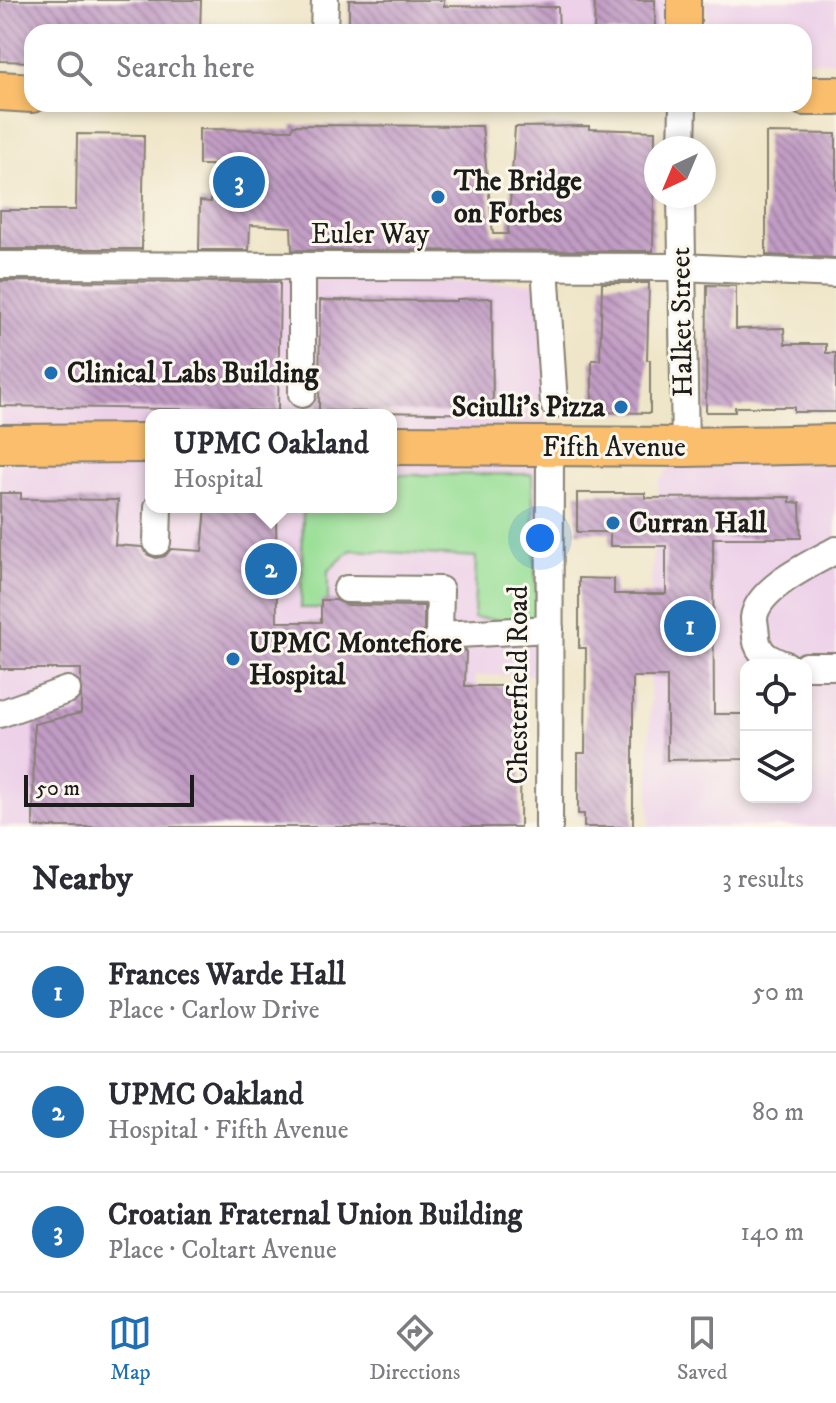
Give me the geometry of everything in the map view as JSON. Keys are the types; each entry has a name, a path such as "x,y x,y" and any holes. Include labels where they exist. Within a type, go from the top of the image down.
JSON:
{"highway":[{"path":"0,91 24,92"},
{"path":"812,96 836,96"},
{"path":"0,444 145,443"},
{"name":"Fifth Avenue","path":"397,445 685,447 836,444"}],"main road":[{"path":"684,0 684,24"}],"street":[{"path":"324,24 325,0"},
{"path":"682,136 683,112"},
{"name":"Halket Street","path":"681,208 685,447"},
{"name":"Euler Way","path":"0,265 681,267 836,274"},
{"path":"302,266 302,394"},
{"path":"545,266 554,404"},
{"name":"Chesterfield Road","path":"549,827 550,447"},
{"path":"157,542 158,513"},
{"path":"768,659 757,643 754,616 762,599 775,587 836,550"},
{"path":"347,589 440,590 439,635 550,629"},
{"path":"812,666 836,666"},
{"path":"0,714 67,690"}],"shaded area":[{"path":"453,0 668,0 667,24 452,24"},
{"path":"707,0 836,0 836,62 812,61 812,24 707,24"},
{"path":"0,271 551,284 543,462 539,675 475,676 472,827 0,827"},
{"path":"836,446 836,827 649,827 651,584 659,481 685,447"}],"green space":[{"path":"532,474 537,622 474,618 476,557 351,550 328,571 328,608 301,608 303,513 397,513 397,475"}],"building":[{"path":"0,0 201,0 200,24 24,24 24,62 0,61"},
{"path":"349,0 444,0 444,6 558,7 559,24 349,24"},
{"path":"595,0 655,0 655,24 594,24"},
{"name":"The Bridge on Forbes","path":"293,125 482,126 493,234 508,234 515,127 589,126 589,129 655,131 655,136 644,136 644,208 654,208 653,251 292,250 291,227 250,225 249,250 199,250 200,201 211,202 212,165 199,165 199,129 292,130"},
{"path":"766,133 836,134 836,258 766,255"},
{"path":"77,134 144,135 142,249 0,249 0,210 76,210"},
{"path":"0,281 280,282 278,409 0,406"},
{"path":"602,283 649,283 647,360 650,360 650,413 592,412 592,360 600,360"},
{"path":"707,285 736,286 736,329 784,328 785,344 826,344 826,353 836,353 836,412 794,412 794,407 735,407 735,412 706,412"},
{"path":"492,298 493,414 319,409 320,300"},
{"name":"UPMC Montefiore Hospital","path":"0,493 21,493 21,499 118,500 115,545 142,547 148,555 156,558 165,556 171,549 202,551 205,513 276,513 277,622 321,622 321,600 336,600 347,605 424,606 424,648 466,650 465,686 521,686 520,827 33,827 34,724 81,713 81,669 0,669"},
{"path":"577,493 645,493 645,498 790,497 790,502 800,503 801,538 713,538 714,714 740,714 740,759 667,760 667,677 633,677 633,827 584,827 584,814 578,814 578,753 585,753 586,648 579,648 579,578 614,579 614,594 666,594 666,546 610,546 610,532 577,532"}],"place":[{"name":"Croatian Fraternal Union Building","path":"239,182"},
{"name":"The Bridge on Forbes","path":"438,197"},
{"name":"Clinical Labs Building","path":"51,373"},
{"name":"Sciulli's Pizza","path":"621,407"},
{"name":"Curran Hall","path":"613,523"},
{"name":"UPMC Oakland","path":"271,569"},
{"name":"Frances Warde Hall","path":"690,626"},
{"name":"UPMC Montefiore Hospital","path":"233,659"}]}
